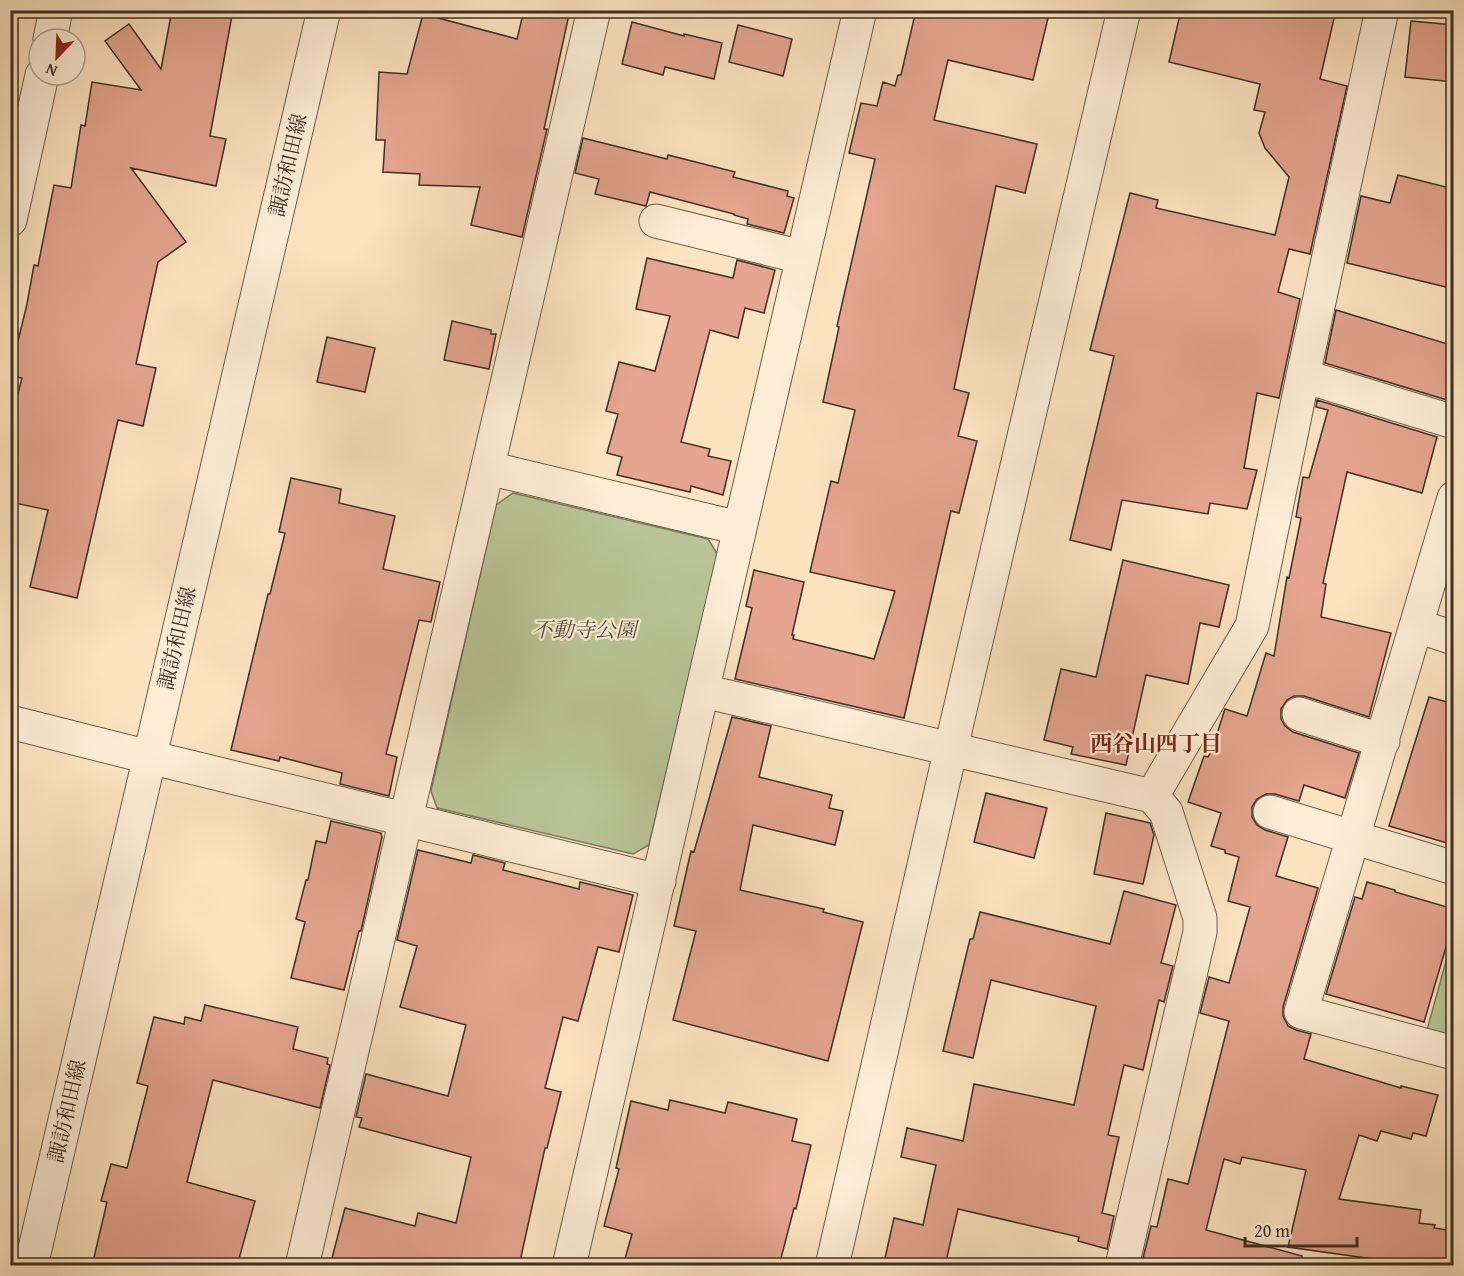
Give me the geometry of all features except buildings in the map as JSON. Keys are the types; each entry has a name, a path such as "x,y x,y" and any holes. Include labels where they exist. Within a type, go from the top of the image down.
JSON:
{"street":[{"path":"52,27 56,10"},
{"name":"諏訪和田線","path":"31,1266 324,10"},
{"path":"302,1266 594,10"},
{"path":"569,1266 860,10"},
{"path":"832,1266 1124,10"},
{"path":"1152,796 1252,627 1303,376 1382,10"},
{"path":"10,219 39,87"},
{"path":"656,221 802,256"},
{"path":"1303,376 1454,422"},
{"path":"488,468 739,528"},
{"path":"1454,498 1301,1012 1454,1053"},
{"path":"1417,626 1454,638"},
{"path":"703,691 1152,796 1166,812 1200,918 1200,932 1122,1266"},
{"path":"1299,714 1383,741"},
{"path":"10,722 659,880"},
{"path":"1270,812 1454,868"}],"green space":[{"name":"不動寺公園","path":"513,493 708,539 718,555 649,845 633,854 437,808 431,791 496,505"},
{"path":"1453,936 1453,1037 1427,1030"}],"district":[{"name":"西谷山四丁目","path":"1156,743"}]}
